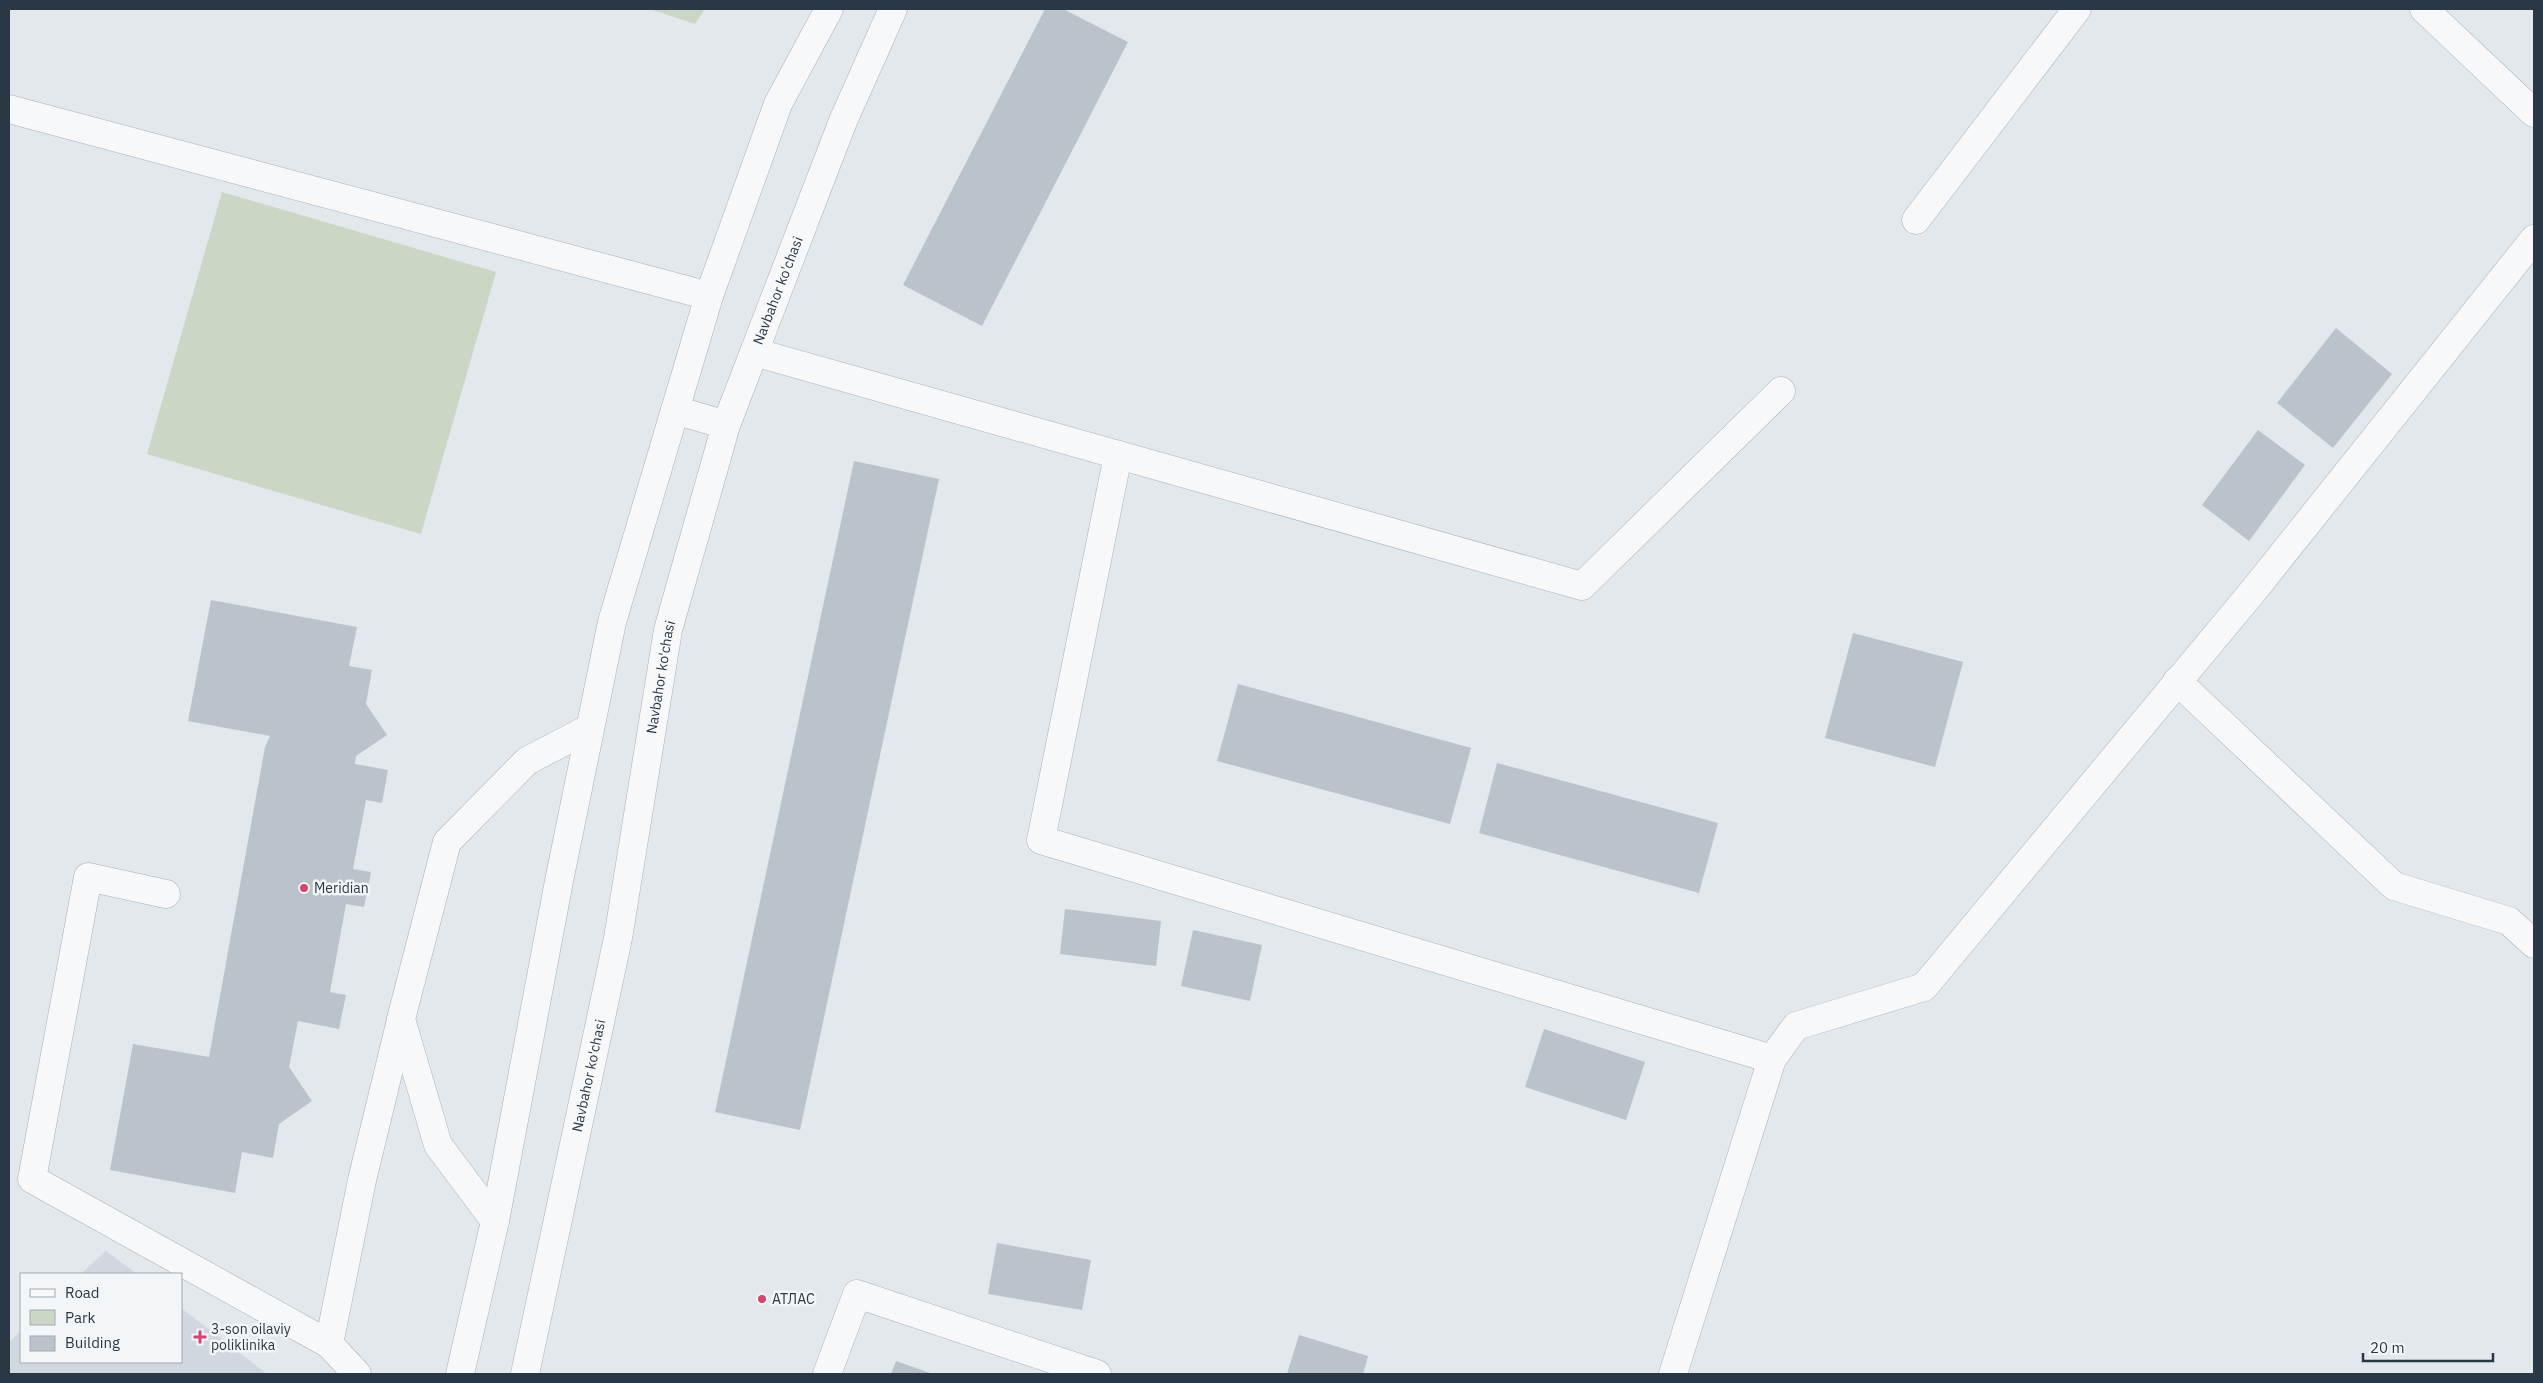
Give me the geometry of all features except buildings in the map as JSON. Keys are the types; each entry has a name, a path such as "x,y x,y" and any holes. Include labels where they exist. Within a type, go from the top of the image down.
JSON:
{"street":[{"path":"460,1374 495,1222 612,622 709,296 778,104 829,9"},
{"name":"Navbahor ko'chasi","path":"525,1374 618,938 668,630 726,425 843,122 893,9"},
{"path":"1916,220 2077,9"},
{"path":"2424,9 2534,112"},
{"path":"9,109 709,296"},
{"path":"1673,1374 1772,1059 1796,1026 1924,987 2254,590 2534,239"},
{"path":"754,352 1582,586 1781,390"},
{"path":"676,410 726,425"},
{"path":"1118,455 1041,840 1772,1059"},
{"path":"2177,681 2394,886 2509,921 2534,944"},
{"path":"329,1344 362,1180 447,842 527,761 590,728"},
{"path":"166,894 88,877 32,1179 329,1344 357,1374"},
{"path":"401,1019 438,1145 495,1222"},
{"path":"826,1374 858,1294 1097,1374"}],"shaded area":[{"path":"106,1251 136,1273 82,1273"},
{"name":"3-son oilaviy poliklinika","path":"182,1309 267,1374 9,1374 9,1342 20,1332 20,1363 182,1363"}],"green space":[{"path":"650,9 705,9 695,24"},
{"path":"222,192 496,272 421,534 147,454"}],"place":[{"name":"Meridian","path":"304,888"},
{"name":"АТЛАС","path":"762,1299"},
{"name":"3-son oilaviy poliklinika","path":"200,1337"}]}
